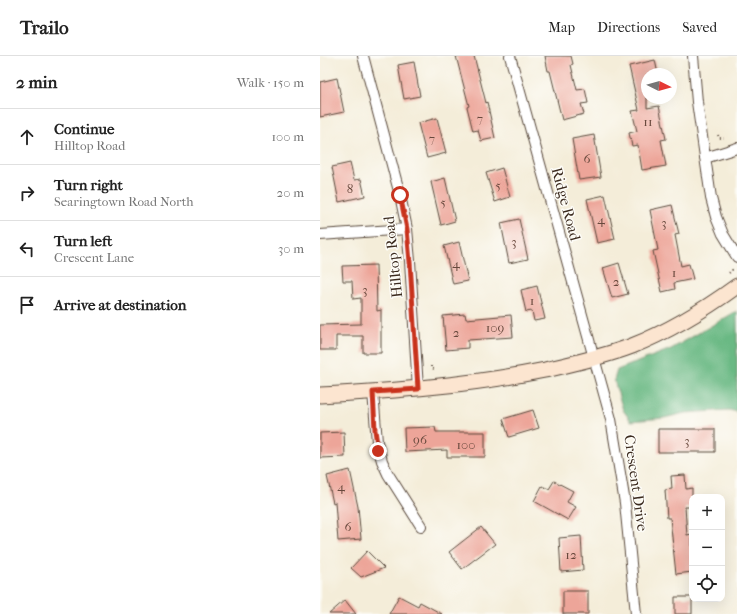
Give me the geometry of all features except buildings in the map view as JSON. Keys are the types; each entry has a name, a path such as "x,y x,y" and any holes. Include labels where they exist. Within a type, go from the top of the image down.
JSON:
{"main road":[{"path":"320,395 418,389 479,381 522,375 594,359 634,345 676,325 706,308 737,286"}],"street":[{"name":"Hilltop Road","path":"363,56 400,195 407,229 418,389"},
{"name":"Ridge Road","path":"510,56 594,359"},
{"path":"693,56 697,102 711,198 716,217 723,234 737,256"},
{"path":"705,158 737,148"},
{"path":"320,235 407,229"},
{"name":"Crescent Drive","path":"594,359 611,418 625,502 636,614"},
{"path":"373,392 376,442 382,461 388,474 421,526"}],"path":[{"path":"718,135 719,138 724,138"},
{"path":"729,273 732,270 730,267"},
{"path":"431,366 431,368 434,369"}],"green space":[{"path":"737,311 737,412 729,410 685,413 664,418 631,421 623,410 614,380 617,370 671,349"}],"route":[{"path":"378,451 376,442 373,392 418,389 407,229 400,195"}]}
